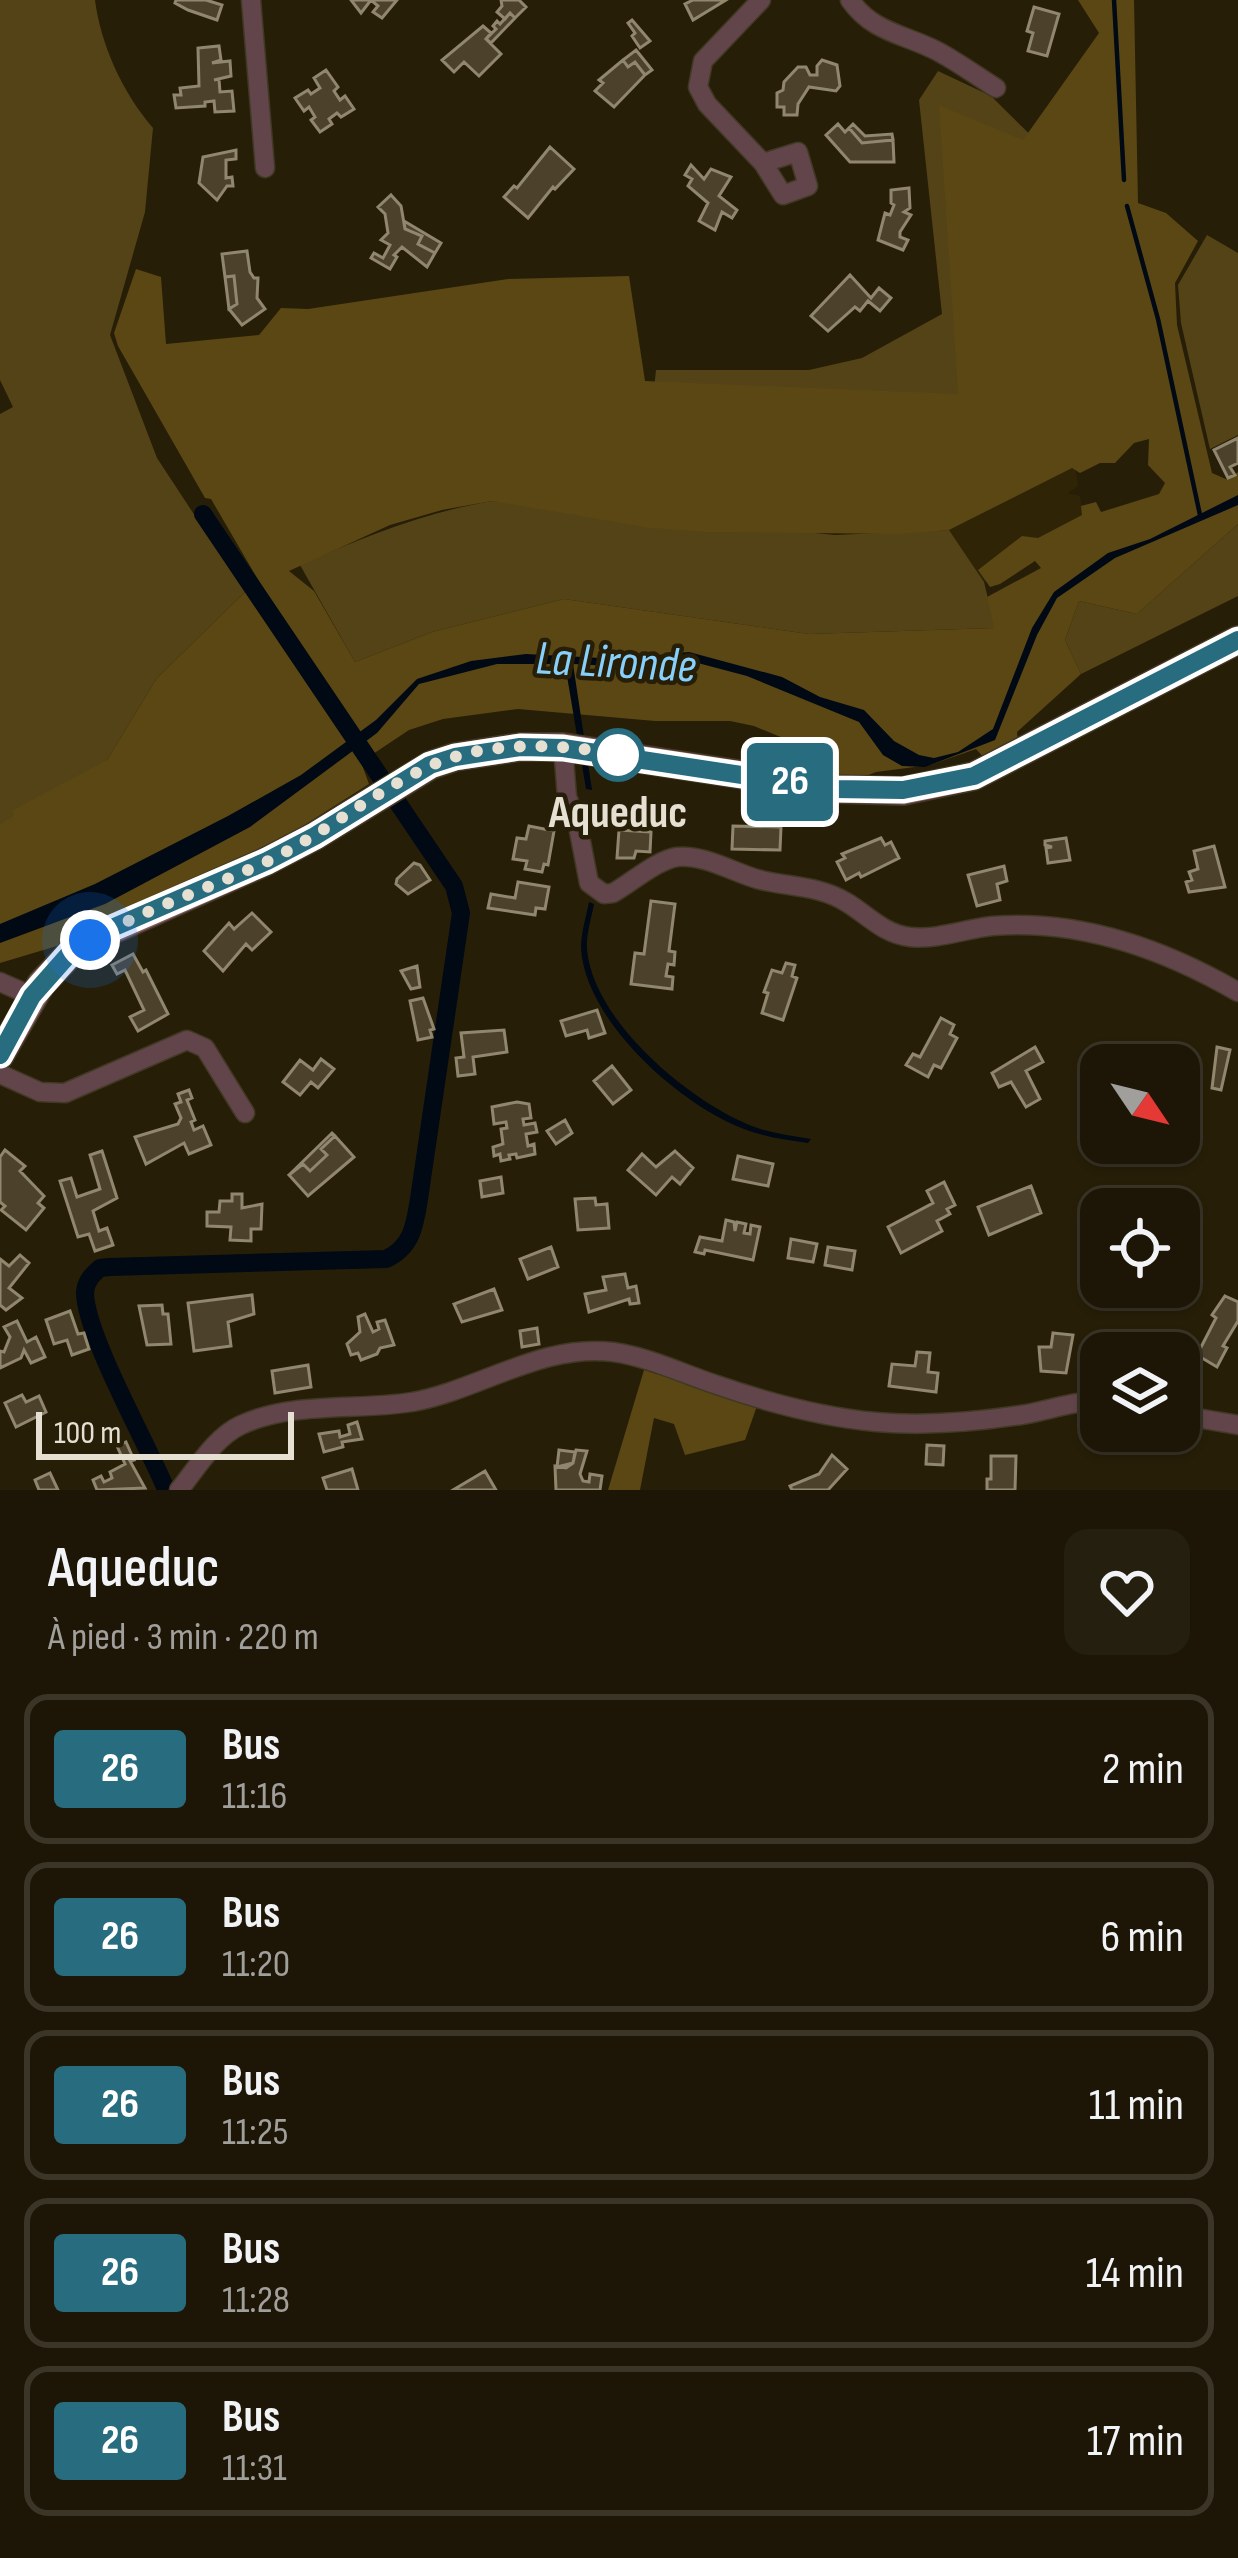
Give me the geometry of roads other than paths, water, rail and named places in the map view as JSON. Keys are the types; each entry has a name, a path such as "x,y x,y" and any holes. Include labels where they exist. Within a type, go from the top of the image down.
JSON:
{"street":[{"path":"251,0 265,168"},
{"path":"761,0 703,61 698,87 707,104 764,163"},
{"path":"850,0 880,30 936,50 996,88"},
{"path":"0,1055 32,996 70,953 315,836 430,765 492,750 563,748 834,789 925,788 974,776 1238,640"},
{"path":"563,748 567,796 587,875 604,894 675,857 690,859 829,894 886,932 908,937 992,926 1081,930 1126,941 1238,992"},
{"path":"0,982 32,996"},
{"path":"0,1074 40,1092 65,1093 187,1040 205,1048 245,1113"},
{"path":"179,1490 224,1436 251,1421 415,1401 512,1368 576,1353 609,1351 645,1359 758,1398 847,1419 1014,1416 1080,1402"},
{"path":"1200,1419 1238,1425"}],"water":[{"name":"La Lironde","path":"1238,495 1238,505 1115,558 1057,598 995,740 925,767 902,766 883,755 859,722 747,676 679,658 612,666 573,664 592,790 586,789 565,664 497,664 419,684 377,733 250,827 105,904 0,943 0,924 95,884 228,816 301,775 376,720 417,679 471,661 526,654 619,659 689,652 782,677 820,697 864,710 894,741 919,755 934,758 958,752 993,729 1032,628 1054,592 1108,553 1150,539"},
{"path":"589,902 594,904 587,944 593,977 606,1003 647,1054 723,1112 762,1130 811,1139 808,1143 760,1134 719,1117 640,1057 599,1004 587,976 581,948"}],"waterway":[{"path":"1114,0 1124,180"},
{"path":"1127,206 1158,319 1200,515"},
{"path":"165,1487 95,1334 85,1292 88,1281 100,1268 109,1267 386,1259 402,1248 418,1209 461,913 454,886 203,514"}],"place":[{"name":"Aqueduc","path":"618,755"}]}
